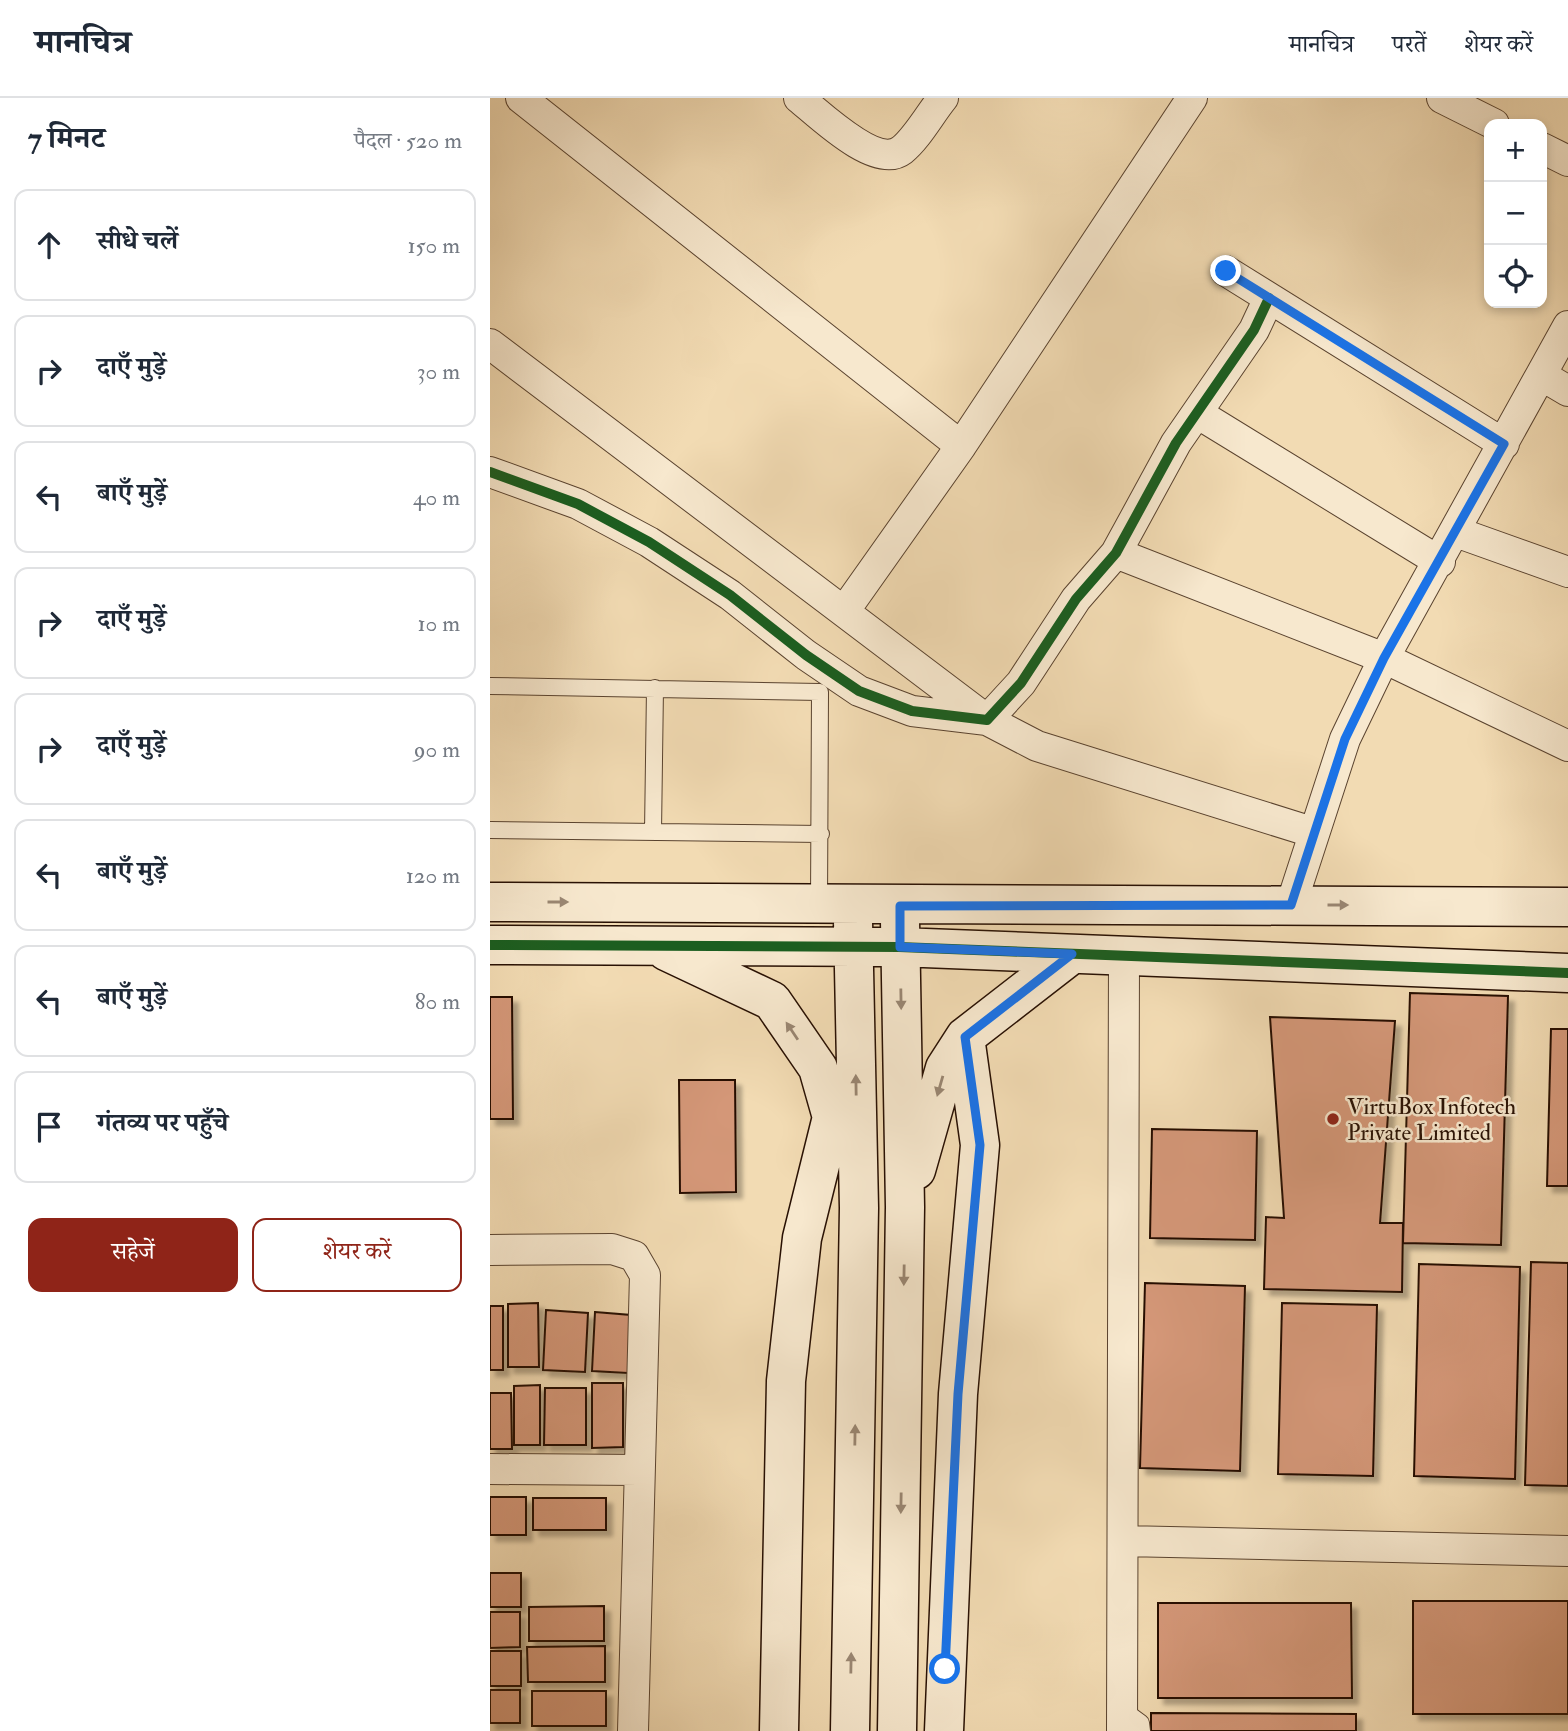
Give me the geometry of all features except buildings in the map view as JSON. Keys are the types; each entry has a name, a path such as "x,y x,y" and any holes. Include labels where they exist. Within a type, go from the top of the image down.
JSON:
{"street":[{"path":"521,98 961,446"},
{"path":"799,98 867,150 885,155 901,151 943,98"},
{"path":"845,610 961,446 1192,98"},
{"path":"1442,98 1484,119"},
{"path":"1547,150 1568,161"},
{"path":"1226,271 1504,444"},
{"path":"987,720 1021,683 1076,599 1116,553 1176,443 1254,330 1269,298"},
{"path":"1291,905 1312,832 1345,739 1384,658 1440,562 1568,326"},
{"path":"490,344 987,720 1037,746 1312,832"},
{"path":"1541,375 1568,391"},
{"path":"1197,413 1440,562"},
{"path":"490,472 578,504 649,542 730,595 806,655 859,691 912,711 987,720"},
{"path":"1456,532 1568,572"},
{"path":"1116,553 1384,658 1568,746"},
{"path":"490,902 1568,907"},
{"path":"836,904 853,947 859,1208 850,1731"},
{"path":"897,1731 905,1207 900,906"},
{"path":"490,945 900,947 1568,973"},
{"path":"657,946 772,1001 818,1068 859,1208"},
{"path":"905,1207 946,1068 965,1037 1072,954"},
{"path":"1122,1720 1124,956"},
{"path":"943,1731 958,1394 980,1145 965,1037"},
{"path":"779,1731 786,1381 802,1238 832,1117"},
{"path":"490,1251 612,1249 634,1256 645,1275 633,1731"},
{"path":"490,1469 639,1470"},
{"path":"1124,1541 1568,1551"}],"lane":[{"path":"490,686 820,692 821,834 836,904"},
{"path":"653,832 655,688"},
{"path":"490,830 821,834"},
{"path":"1122,1720 1141,1723 1142,1731"}],"cycle path":[{"path":"490,472 578,504 649,542 730,595 806,655 859,691 912,711 987,720 1021,683 1076,599 1116,553 1176,443 1254,330 1269,298"},
{"path":"490,945 899,947 1568,973"}],"place":[{"name":"VirtuBox Infotech Private Limited","path":"1333,1119"}],"route":[{"path":"945,1669 958,1394 980,1145 965,1037 1072,954 900,947 900,906 1291,905 1312,832 1345,739 1384,658 1504,444 1226,271"}]}
